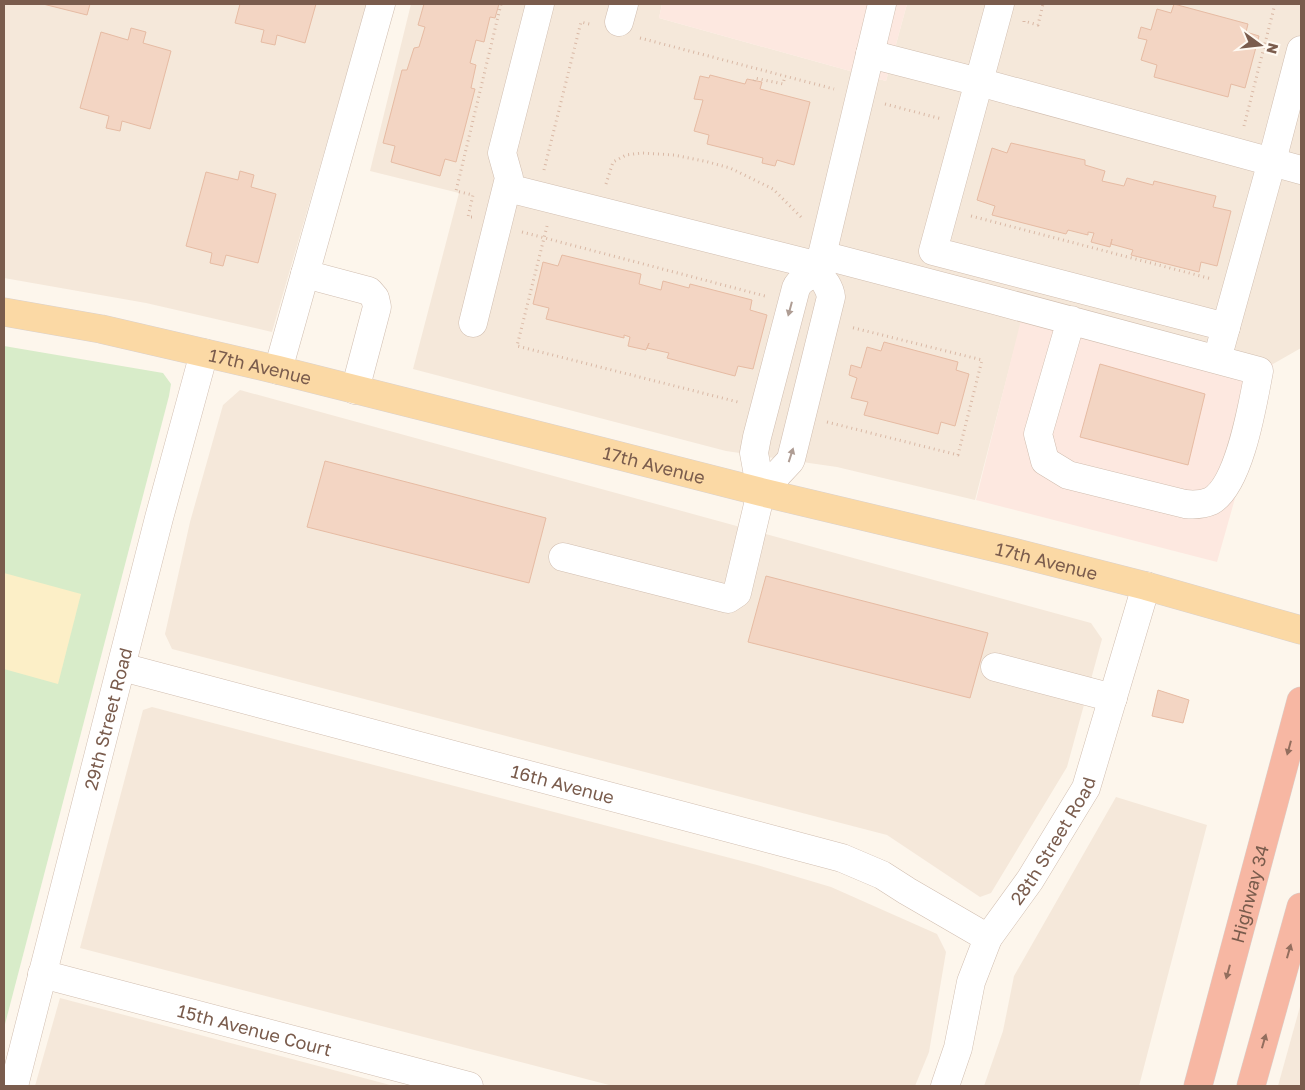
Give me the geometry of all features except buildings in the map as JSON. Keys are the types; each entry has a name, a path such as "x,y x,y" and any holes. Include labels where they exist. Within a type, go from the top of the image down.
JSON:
{"highway":[{"name":"Highway 34","path":"1198,1086 1301,701"},
{"path":"1251,1086 1301,907"}],"main road":[{"name":"17th Avenue","path":"4,312 101,329 278,370 761,492 970,541 1146,586 1301,630"}],"street":[{"path":"278,370 381,4"},
{"path":"473,323 510,178 502,153 540,4"},
{"path":"1000,4 933,251 1226,327"},
{"path":"563,557 728,598 737,594 761,492 754,453 796,288 800,282 813,274 819,265 870,54 875,5"},
{"path":"1217,359 1301,50"},
{"path":"870,54 1301,170"},
{"path":"508,188 819,265 1071,320 1259,370 1240,456 1225,488 1212,500 1199,505 1185,504 1068,474 1045,461 1038,434 1071,320"},
{"path":"761,492 791,459 831,297 830,291 821,276 819,265"},
{"path":"306,274 369,291 375,298 377,307 355,390"},
{"name":"29th Street Road","path":"14,1086 159,518 204,352"},
{"name":"28th Street Road","path":"945,1086 958,1048 971,982 988,938 1030,880 1086,788 1146,586"},
{"name":"16th Avenue","path":"122,667 842,858 882,875 988,938"},
{"path":"995,667 1113,698"},
{"name":"15th Avenue Court","path":"42,974 468,1086"}],"path":[{"path":"477,218 468,217 473,195 456,191 502,4"},
{"path":"1022,30 1024,21 1038,25 1043,4"},
{"path":"1242,131 1275,4"},
{"path":"542,175 582,22 620,23 785,76 840,90"},
{"path":"754,81 755,78 783,84 785,76"},
{"path":"884,104 950,121"},
{"path":"605,186 613,162 626,156 642,153 674,155 708,162 740,172 773,189 803,220"},
{"path":"971,216 1213,279"},
{"path":"548,222 517,346 746,404"},
{"path":"522,232 773,298"},
{"path":"822,420 958,455 982,360 847,326"}],"shaded area":[{"path":"4,4 367,4 272,332 146,303 4,278"},
{"path":"411,4 662,4 659,18 886,81 907,4 1301,4 1301,348 1273,364 1028,296 975,500 837,467 726,451 413,369 459,193 370,171"},
{"path":"662,4 907,4 886,81 659,18"},
{"path":"1027,296 1273,364 1217,562 976,500"},
{"path":"240,390 1091,623 1102,639 1067,767 991,893 980,897 887,835 172,649 165,634 190,522 223,405"},
{"path":"152,707 757,865 831,887 937,934 946,952 929,1052 915,1086 613,1086 80,948 143,710"},
{"path":"1116,797 1207,825 1139,1086 984,1086 1003,1031 1014,976"},
{"path":"60,998 394,1086 35,1086"},
{"path":"1301,1003 1301,1086 1278,1086"}],"green space":[{"path":"4,346 163,373 171,384 4,1028"}],"sand":[{"path":"4,573 81,594 58,684 4,669"}]}
